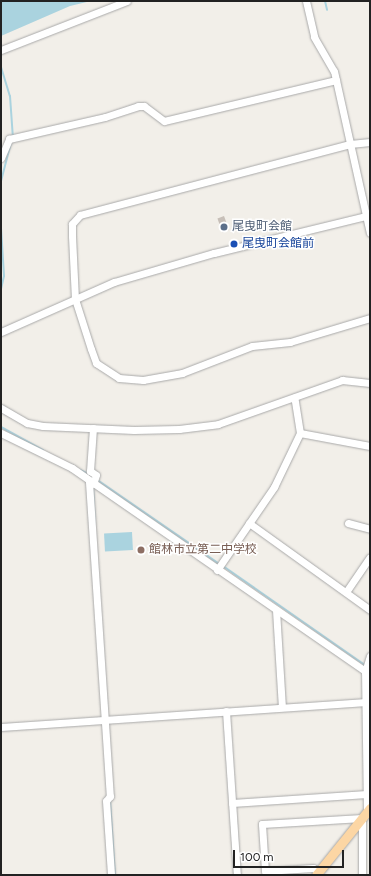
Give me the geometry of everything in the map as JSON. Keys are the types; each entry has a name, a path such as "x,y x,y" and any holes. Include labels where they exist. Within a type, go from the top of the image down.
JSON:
{"main road":[{"path":"317,873 366,813"}],"street":[{"path":"1,50 127,1"},
{"path":"306,1 314,38 336,80 368,216 370,233"},
{"path":"1,158 9,139 105,117 138,106 144,106 164,121 336,80"},
{"path":"370,142 350,144 80,215 72,224 75,298 96,363 113,376 134,380 182,373 252,346 290,342 370,318"},
{"path":"1,332 114,282 179,262 368,216"},
{"path":"1,408 27,423 134,430 218,424 342,380 370,383"},
{"path":"217,570 274,487 300,433 294,396"},
{"path":"93,428 90,471 96,475 91,483 105,720 111,875"},
{"path":"1,433 72,468 91,483 367,673"},
{"path":"300,433 370,446"},
{"path":"249,523 370,610"},
{"path":"348,523 370,529"},
{"path":"346,592 370,557"},
{"path":"276,610 282,707"},
{"path":"362,875 362,848 367,794 367,673 370,656"},
{"path":"1,727 367,702"},
{"path":"226,711 237,875"},
{"path":"232,803 367,794"},
{"path":"317,873 313,868 265,871 262,824 366,813"},
{"path":"362,848 370,848"}],"water":[{"path":"1,1 91,1 70,6 1,36"},
{"path":"132,532 133,550 105,551 104,533"}],"building":[{"name":"尾曳町会館","path":"224,216 229,230 223,232 217,218"}],"waterway":[{"path":"325,1 327,10"},
{"path":"1,67 10,96 13,135 1,181"},
{"path":"1,228 4,276 1,289"},
{"path":"1,427 43,450"},
{"path":"80,470 91,475"},
{"path":"96,479 219,564"},
{"path":"93,487 95,526"},
{"path":"223,566 365,665"},
{"path":"110,800 115,875"}],"place":[{"name":"尾曳町会館","path":"224,227"},
{"name":"尾曳町会館前","path":"234,244"},
{"name":"館林市立第二中学校","path":"141,550"}]}
